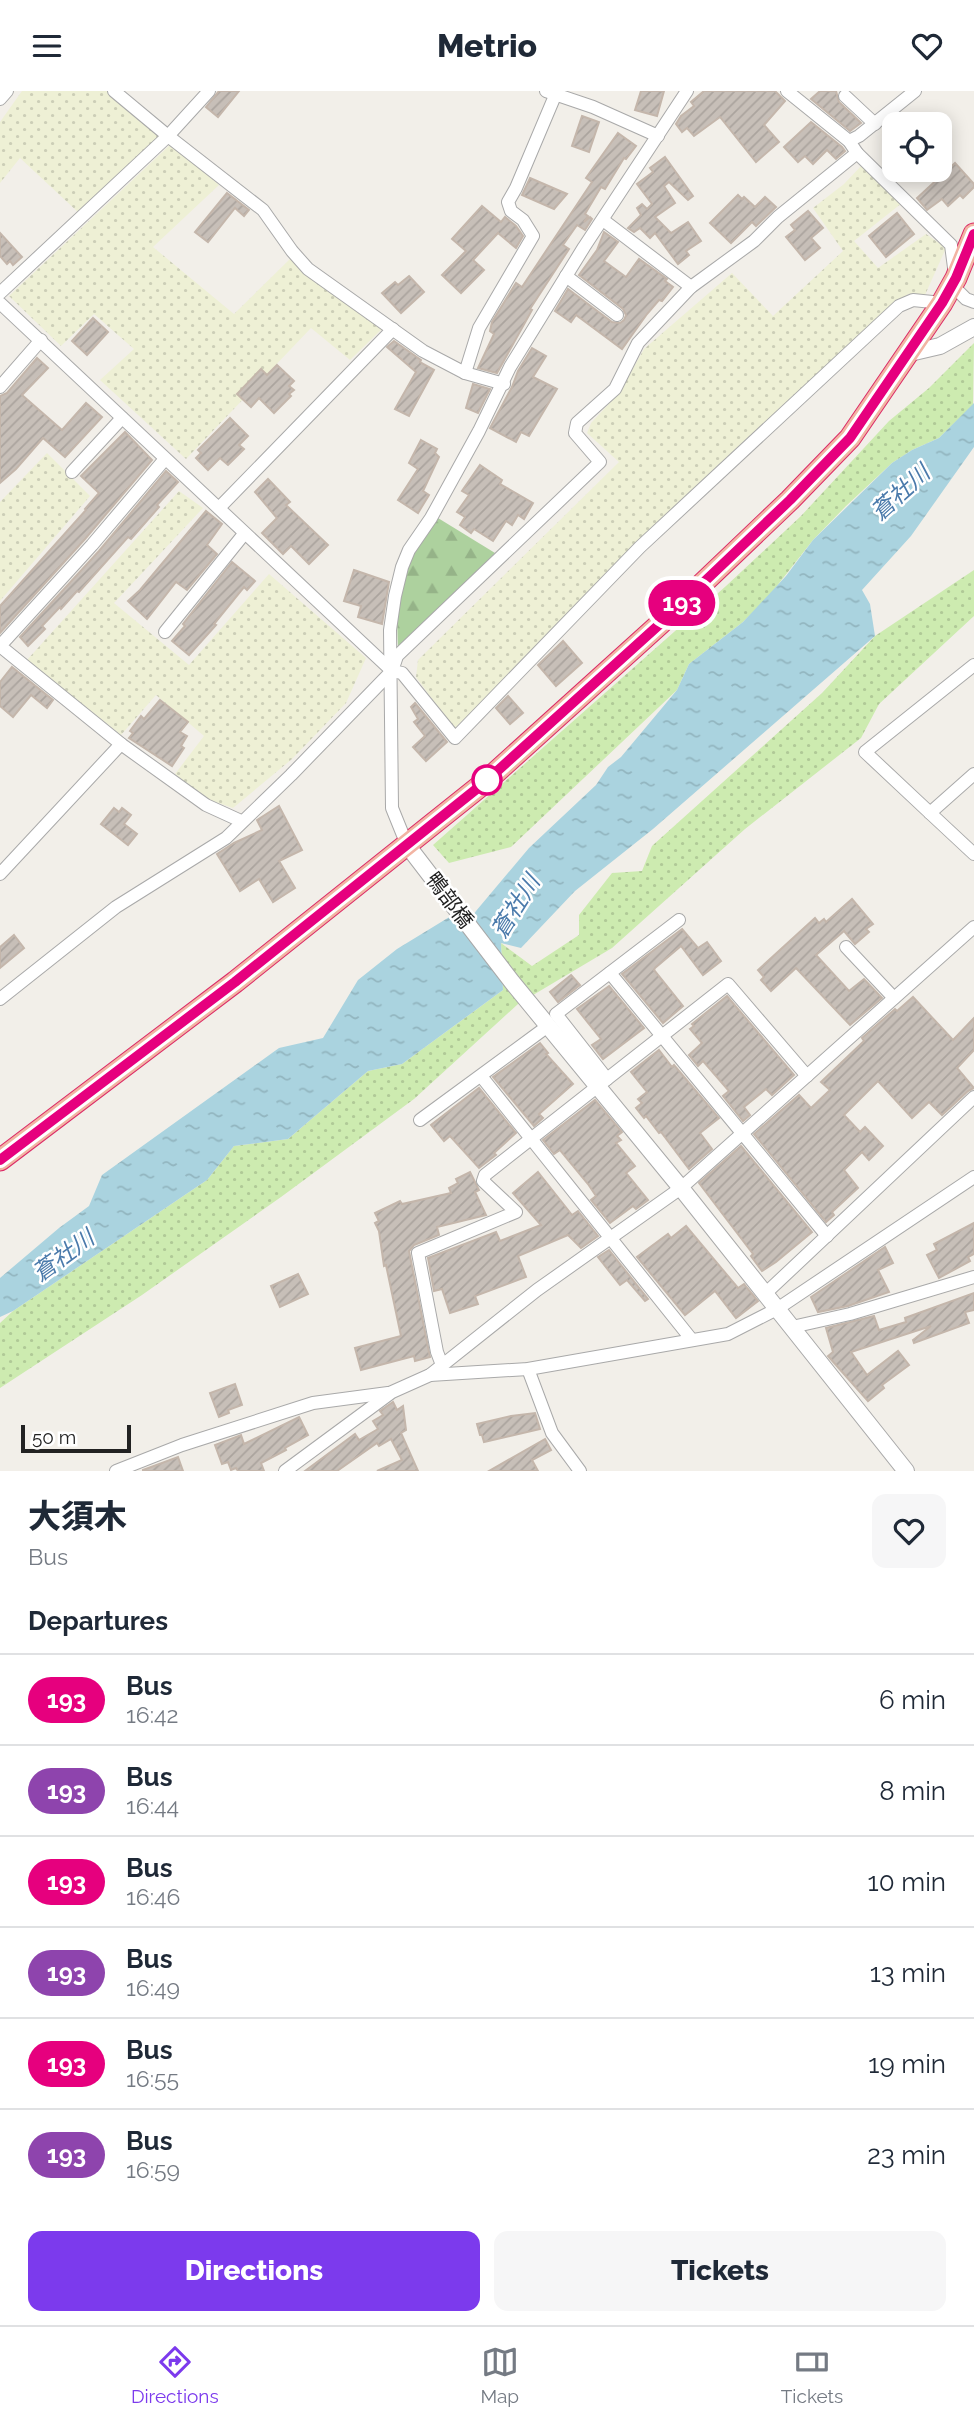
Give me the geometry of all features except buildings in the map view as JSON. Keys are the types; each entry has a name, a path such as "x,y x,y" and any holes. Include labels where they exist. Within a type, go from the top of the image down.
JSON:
{"highway":[{"path":"0,1160 410,848 661,623 790,500 850,438 942,303 956,278 974,234"}],"street":[{"path":"0,99 6,91"},
{"path":"114,91 264,210 308,269 423,351 465,373 504,384"},
{"path":"0,293 168,136 209,91"},
{"path":"410,848 393,808 390,631 402,567 504,384 510,367 687,91"},
{"path":"787,91 849,141 857,153 951,245 957,290 966,299 974,302"},
{"path":"849,141 875,124 915,91"},
{"path":"465,373 479,328 533,236 523,220 511,211 508,202 516,188 553,92 658,136"},
{"path":"845,96 875,124"},
{"path":"2,992 116,907 226,838 291,775 392,671 397,656 600,462 575,433 577,423 615,389 639,344 691,287 754,241 778,217 857,153"},
{"path":"603,220 691,287"},
{"path":"566,276 617,315"},
{"path":"0,303 392,671 402,673 454,738 640,547 900,306 913,300 942,303"},
{"path":"910,353 940,346 974,327"},
{"path":"219,508 393,329"},
{"path":"0,387 41,340"},
{"path":"72,472 122,418"},
{"path":"165,459 92,545 0,646 121,744 206,805 241,821"},
{"path":"165,632 244,534"},
{"path":"974,665 865,752 974,854"},
{"path":"0,874 121,744"},
{"path":"930,813 974,774"},
{"name":"鴨部橋","path":"410,848 548,1026 602,1082 681,1188 906,1471"},
{"path":"602,1082 556,1014 679,920"},
{"path":"285,1471 392,1392 430,1375 537,1290 681,1188 974,927"},
{"path":"845,947 894,998"},
{"path":"610,973 827,1236"},
{"path":"442,1365 437,1352 418,1253 516,1212 483,1181 485,1175 531,1138 728,984 807,1076"},
{"path":"420,1121 548,1026"},
{"path":"481,1076 692,1340"},
{"path":"765,1294 974,1097"},
{"path":"430,1375 527,1369 728,1334 777,1309 974,1177"},
{"path":"792,1327 850,1314 974,1277"},
{"path":"527,1369 552,1433 580,1471"},
{"path":"116,1471 182,1445 313,1403 392,1392"}],"green space":[{"path":"22,91 107,91 160,136 80,214 20,158 0,183 0,122"},
{"path":"171,144 219,185 153,247 234,314 291,258 382,329 350,360 311,328 186,459 100,380 134,349 94,314 61,346 9,296"},
{"path":"862,165 902,203 854,241 878,268 926,234 946,248 925,295 908,294 864,333 691,494 454,729 416,677 418,660 619,462 587,433 591,423 619,393 644,349 732,273 773,316 843,251 813,208 844,184"},
{"path":"974,343 973,405 939,438 892,463 846,506 813,540 769,596 743,622 689,664 677,690 511,847 449,863 433,845 726,586 801,516 889,421 929,388"},
{"path":"47,453 90,496 0,601 0,502"},
{"path":"179,491 203,508 114,603 189,665 269,574 366,658 346,703 292,759 233,808 204,798 175,774 204,736 156,695 121,735 27,660"},
{"path":"438,518 495,553 398,650 397,617 411,552"},
{"path":"974,570 974,616 879,704 861,738 745,829 612,948 518,1004 414,1099 142,1295 0,1388 0,1323 13,1311 207,1180 234,1146 288,1139 368,1071 402,1064 503,990 501,943 532,966 579,935 579,915 612,873 642,871 652,846 822,693 875,636"}],"water":[{"name":"蒼社川","path":"974,403 974,447 911,536 862,590 870,604 875,636 653,829 575,891 521,948 501,943 503,990 402,1064 368,1071 288,1139 234,1146 207,1180 13,1311 0,1317 0,1278 89,1206 102,1175 279,1048 323,1038 358,980 397,949 451,916 465,929 476,911 529,848 596,785 608,767 621,757 677,690 689,664 743,622 786,576 813,540 892,463 939,438"}],"bus line":[{"name":"193","path":"0,1160 235,982 484,783 661,623 790,500 850,438 942,303 956,278 974,234"}]}
